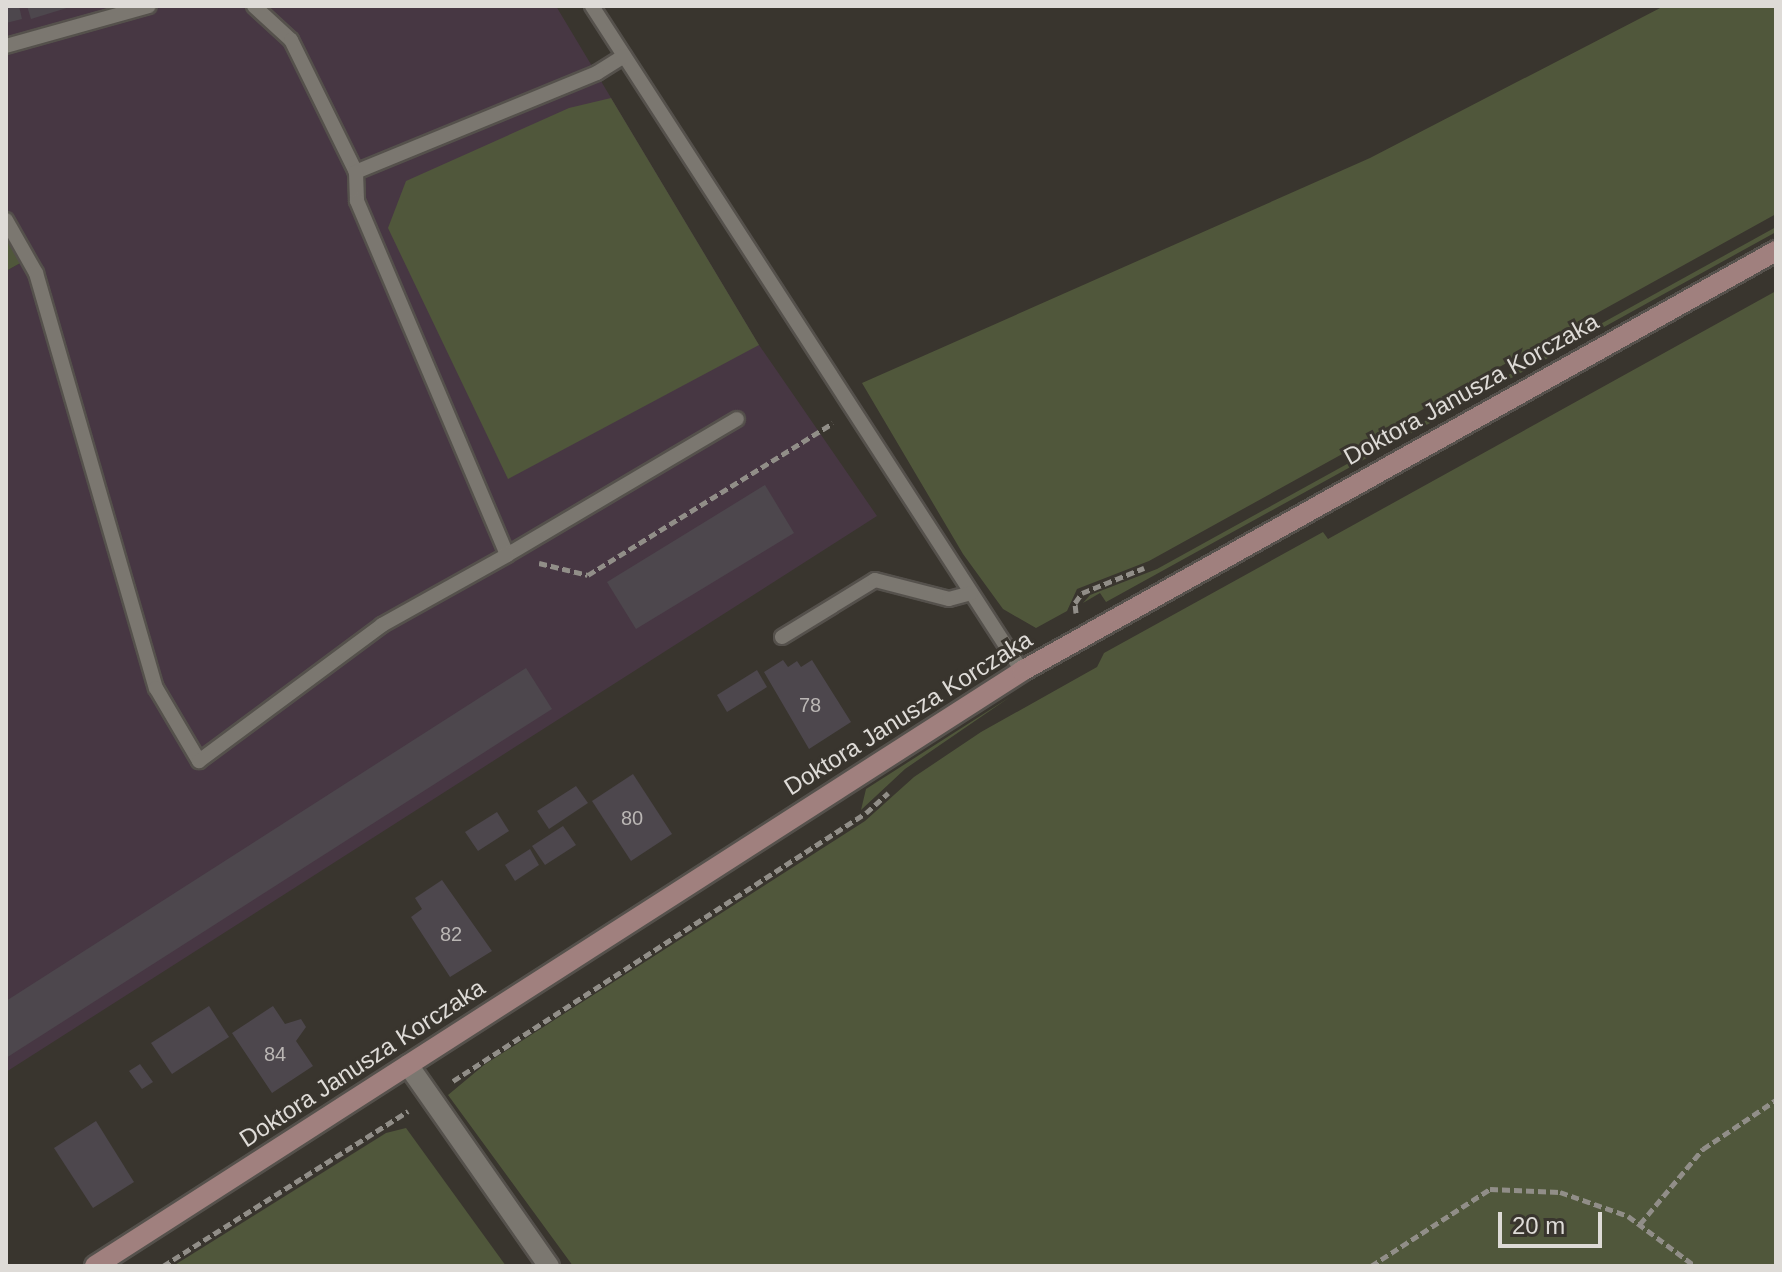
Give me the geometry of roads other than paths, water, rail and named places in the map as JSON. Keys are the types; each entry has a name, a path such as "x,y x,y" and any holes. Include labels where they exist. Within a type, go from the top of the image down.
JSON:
{"street":[{"name":"Doktora Janusza Korczaka","path":"95,1266 1022,671 1776,251"},
{"path":"408,1065 549,1266"}],"lane":[{"path":"6,46 149,6"},
{"path":"254,6 291,40 356,172 357,201 507,555"},
{"path":"592,6 1022,671"},
{"path":"356,172 597,73 624,56"},
{"path":"6,220 36,273 156,688 199,761 382,625 737,419"},
{"path":"782,637 875,580 949,599 971,593"}]}
